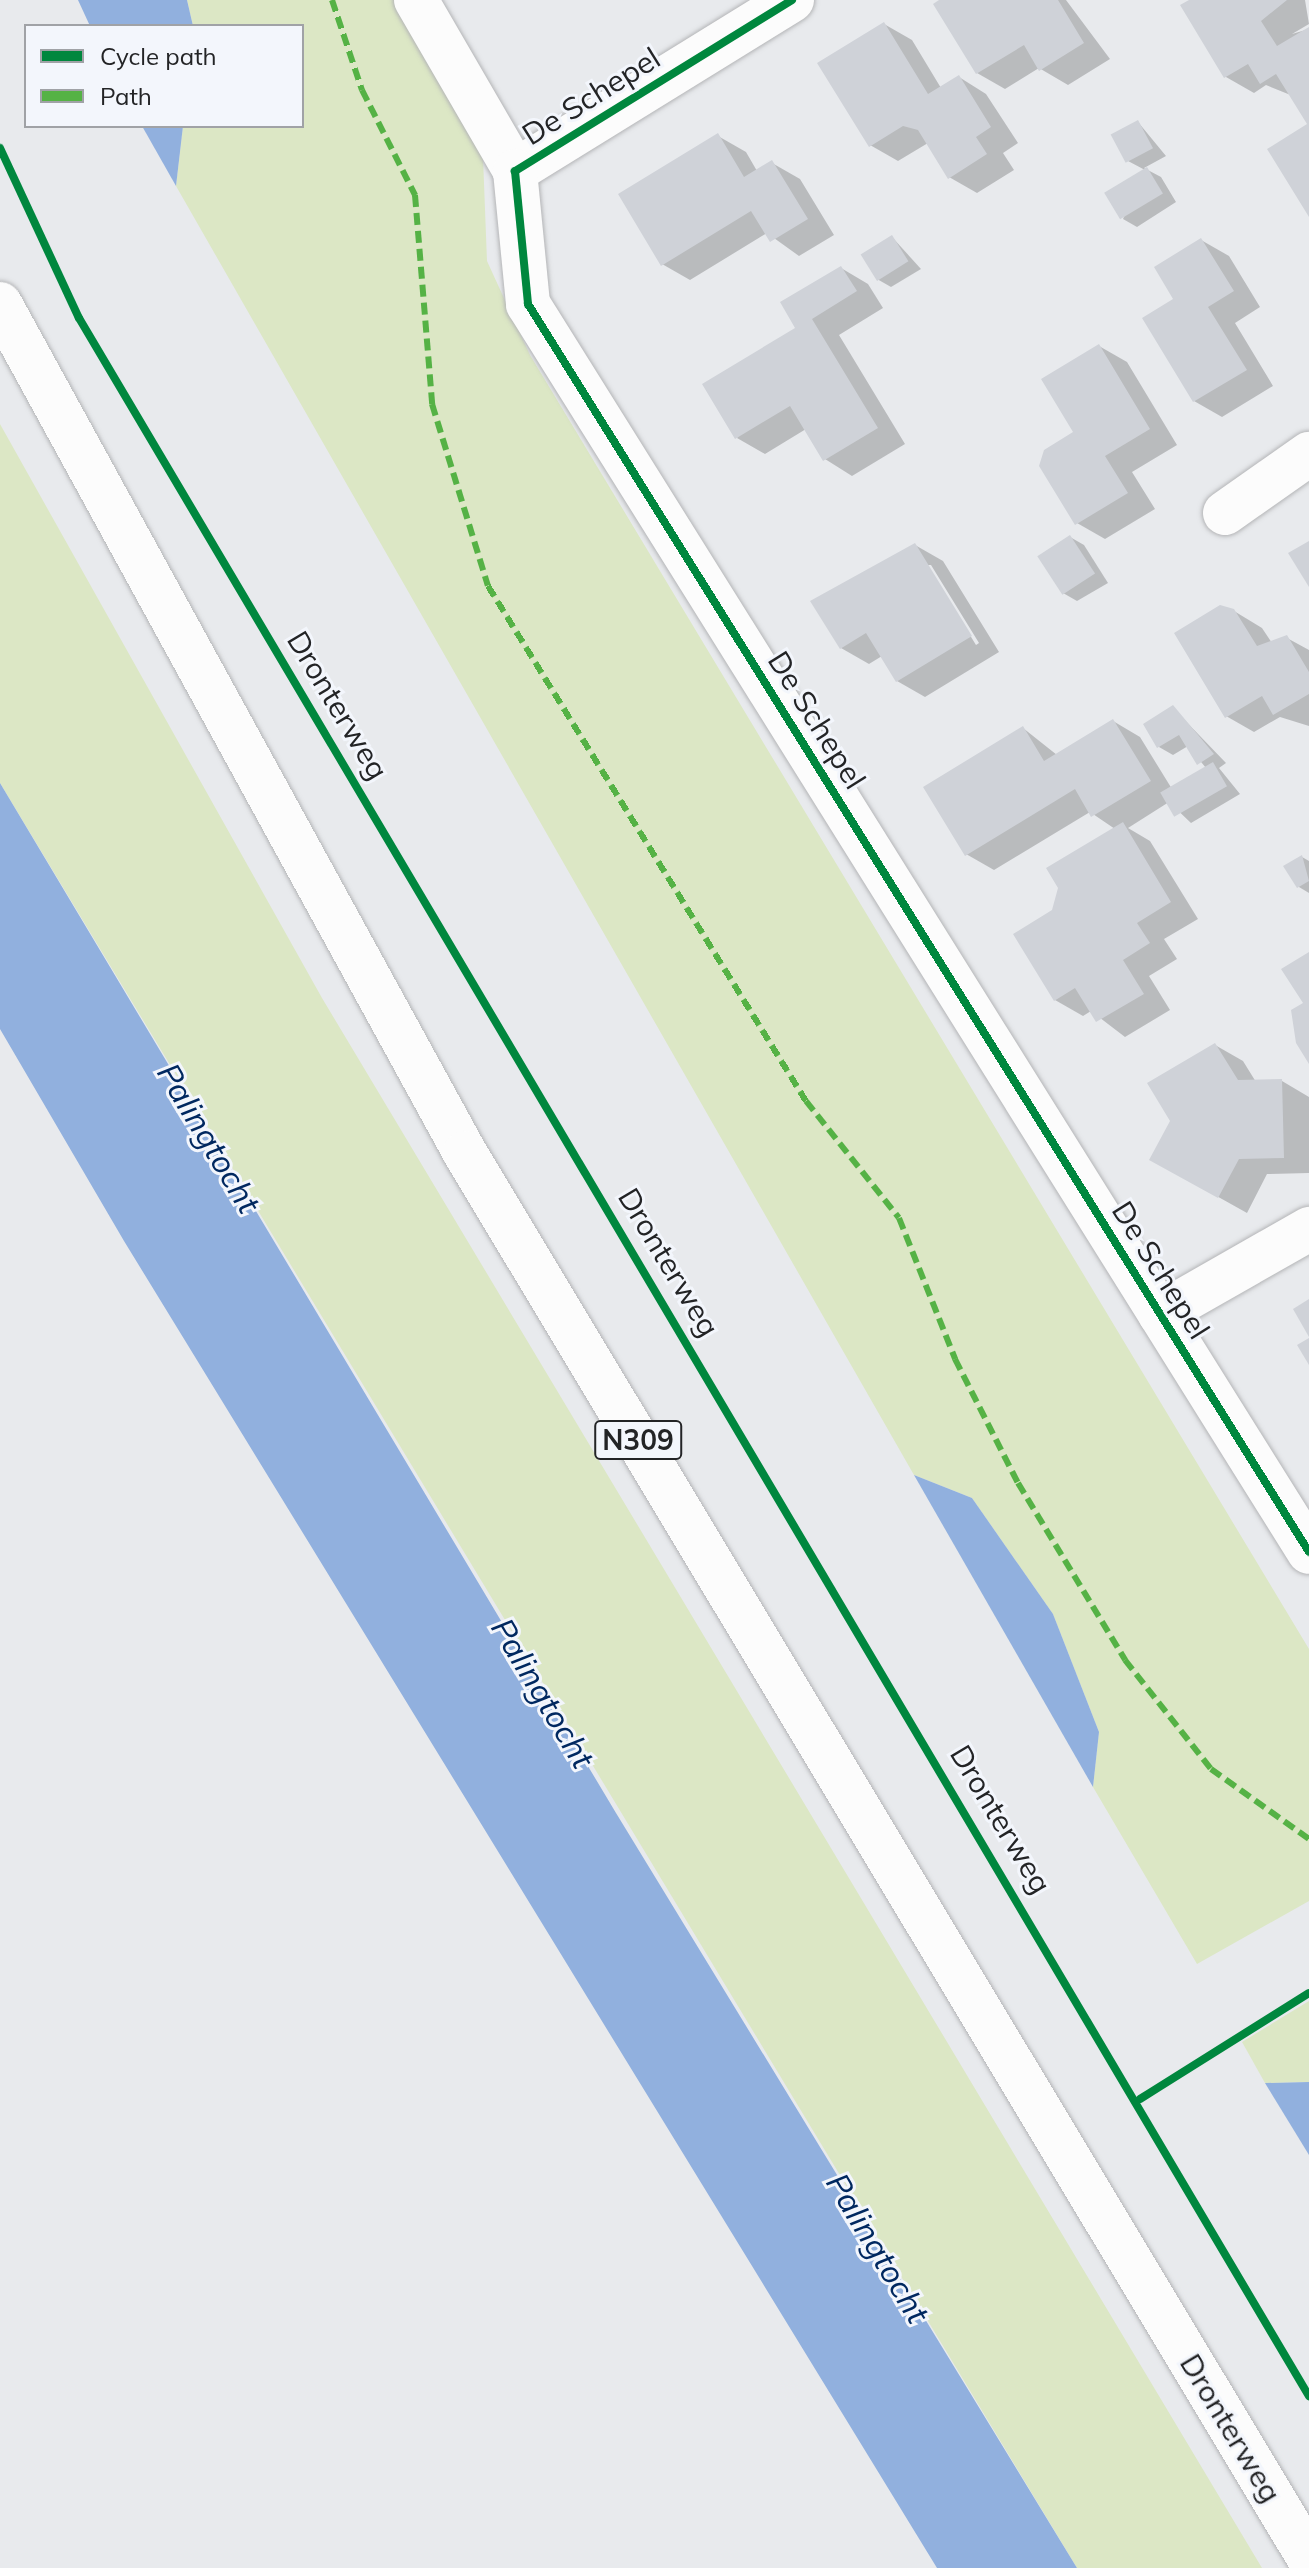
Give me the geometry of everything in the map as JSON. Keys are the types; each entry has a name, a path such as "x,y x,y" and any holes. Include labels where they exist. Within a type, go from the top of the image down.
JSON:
{"main road":[{"path":"416,0 515,171"},
{"name":"De Schepel","path":"792,0 515,171 528,304 1309,1552"},
{"name":"Dronterweg","path":"0,304 465,1153 1309,2558"},
{"path":"1225,513 1309,454"},
{"name":"De Schepel","path":"1160,1314 1309,1229"}],"green space":[{"path":"187,0 405,0 482,131 487,261 530,355 1309,1649 1309,1901 1197,1964 1093,1787 1099,1732 1053,1614 972,1498 914,1475 176,186 183,128 304,128 304,24 193,24"},
{"path":"0,424 322,998 1262,2568 1077,2568 0,783"},
{"path":"1309,2001 1309,2082 1265,2083 1242,2042"}],"water":[{"path":"78,0 187,0 193,24 89,24"},
{"path":"143,128 183,128 176,186"},
{"name":"Palingtocht","path":"0,783 616,1813 1077,2568 937,2568 124,1241 0,1029"},
{"path":"914,1475 972,1498 1053,1614 1099,1732 1093,1787"},
{"path":"1309,2082 1309,2155 1265,2083"}],"building":[{"path":"939,0 1058,0 1084,43 1039,71 1024,45 976,74 933,4"},
{"path":"1189,0 1287,0 1261,21 1277,46 1309,27 1309,217 1267,149 1307,124 1276,74 1260,84 1248,64 1224,78 1180,5"},
{"path":"884,22 928,94 959,75 991,127 976,137 987,154 948,179 918,130 903,126 869,147 817,63"},
{"path":"1138,120 1153,148 1126,163 1111,135"},
{"path":"718,133 744,177 772,160 808,219 770,242 751,211 661,266 618,194"},
{"path":"1147,167 1163,194 1120,219 1104,193"},
{"path":"892,235 908,261 877,281 861,255"},
{"path":"1201,238 1234,291 1208,307 1247,370 1193,402 1142,318 1173,299 1154,267"},
{"path":"841,266 857,291 812,319 878,428 823,461 790,406 735,439 702,384 795,328 780,302"},
{"path":"1099,344 1150,429 1105,456 1128,493 1075,525 1039,466 1044,450 1073,432 1041,379"},
{"path":"1070,535 1095,574 1062,595 1037,556"},
{"path":"1309,541 1309,587 1288,553"},
{"path":"915,543 972,636 896,682 866,633 840,649 810,601"},
{"path":"1220,605 1234,609 1257,646 1287,635 1309,672 1309,694 1273,715 1262,696 1225,718 1174,633"},
{"path":"1173,705 1214,754 1197,765 1179,735 1157,748 1143,724"},
{"path":"1113,719 1151,781 1091,817 1075,789 965,856 923,787 1023,726 1044,761"},
{"path":"1213,762 1227,786 1174,817 1160,792"},
{"path":"1123,822 1171,902 1137,923 1150,943 1123,960 1144,994 1096,1022 1075,988 1054,1001 1013,934 1052,910 1058,888 1046,868"},
{"path":"1302,855 1309,881 1297,888 1283,866"},
{"path":"1309,952 1309,1064 1296,1043 1291,1010 1303,1003 1281,969"},
{"path":"1215,1043 1238,1080 1282,1079 1284,1158 1239,1159 1218,1198 1149,1160 1170,1121 1147,1083"},
{"path":"1309,1299 1309,1337 1293,1309"},
{"path":"1309,1338 1309,1365 1297,1345"}],"marked path":[{"path":"332,0 362,90 415,195 432,404 488,586 806,1101 899,1218 955,1359 1018,1483 1125,1660 1211,1769 1309,1839"}],"cycle path":[{"path":"792,0 515,171 528,304 1309,1552"},
{"path":"0,148 79,318 1309,2396"},
{"path":"1140,2099 1309,1993"}]}
